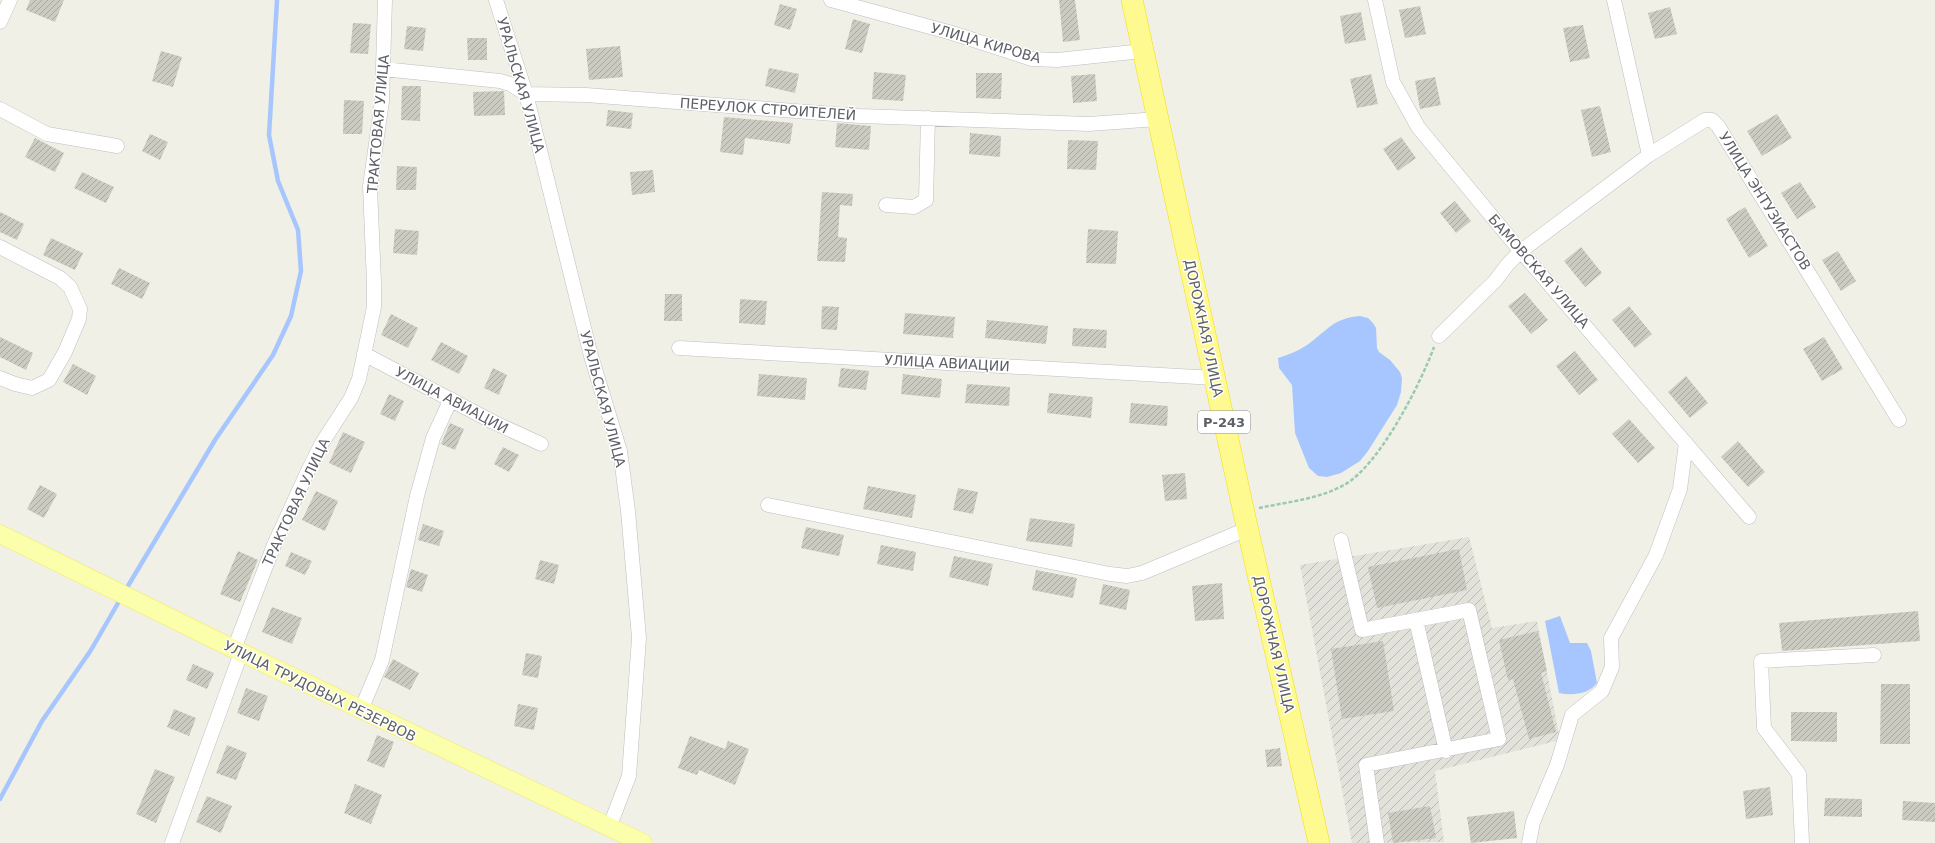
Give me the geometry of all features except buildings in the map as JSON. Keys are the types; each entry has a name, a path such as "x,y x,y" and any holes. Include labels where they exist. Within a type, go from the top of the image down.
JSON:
{"highway":[{"name":"ДОРОЖНАЯ УЛИЦА","path":"1132,0 1246,521 1319,843"}],"main road":[{"name":"УЛИЦА ТРУДОВЫХ РЕЗЕРВОВ","path":"0,534 238,651 643,843"}],"street":[{"path":"0,22 10,0"},
{"name":"ТРАКТОВАЯ УЛИЦА","path":"172,843 274,545 322,443 351,398 359,379 374,307 370,186 374,147 380,113 382,69 385,45 386,0"},
{"name":"УРАЛЬСКАЯ УЛИЦА","path":"496,0 526,94 591,356 620,451 628,511 639,638 629,776 609,828"},
{"name":"УЛИЦА КИРОВА","path":"831,0 952,33 1032,59 1057,60 1143,51"},
{"name":"БАМОВСКАЯ УЛИЦА","path":"1375,0 1393,82 1400,99 1418,127 1521,251 1749,517"},
{"path":"1439,336 1495,281 1508,264 1521,251 1649,155 1614,0"},
{"path":"382,69 500,81 510,84 526,94"},
{"name":"ПЕРЕУЛОК СТРОИТЕЛЕЙ","path":"526,94 586,95 860,116 1089,124 1158,119"},
{"path":"0,109 47,134 117,146"},
{"path":"886,205 914,206 926,200 928,118"},
{"name":"УЛИЦА ЭНТУЗИАСТОВ","path":"1649,155 1706,120 1712,120 1718,126 1899,420"},
{"path":"0,247 60,278 70,286 80,309 79,319 65,352 49,380 40,385 25,387 0,378"},
{"name":"УЛИЦА АВИАЦИИ","path":"680,348 1215,378"},
{"name":"УЛИЦА АВИАЦИИ","path":"364,354 499,425 541,444"},
{"path":"361,710 382,660 417,496 433,438 452,399"},
{"path":"1529,843 1533,822 1557,765 1572,715 1602,691 1612,667 1611,638 1656,555 1680,489 1686,443"},
{"path":"768,505 1127,576 1157,567 1246,521"},
{"path":"1341,540 1362,630 1469,610 1500,740 1366,765 1377,843"},
{"path":"1416,620 1446,751"},
{"path":"1802,843 1799,774 1764,728 1761,661 1874,655"}],"path":[{"path":"1246,521 1342,486 1358,476 1389,434 1416,391 1439,336"}],"shaded area":[{"path":"1469,537 1492,628 1537,621 1560,740 1435,771 1444,842 1352,843 1300,565"}],"water":[{"path":"1360,316 1368,318 1373,323 1376,328 1377,348 1379,352 1390,360 1400,372 1402,378 1401,392 1397,405 1360,461 1341,473 1327,477 1318,476 1309,468 1295,433 1292,385 1279,368 1278,358 1293,353 1304,347 1337,322 1343,319"},
{"path":"1560,616 1570,643 1587,643 1591,651 1597,683 1590,690 1585,692 1575,694 1559,693 1545,621"}],"waterway":[{"path":"125,591 215,440 273,355 291,316 301,271 298,230 278,181 269,135 277,0"},
{"path":"0,799 42,721 91,650 121,598"}]}
